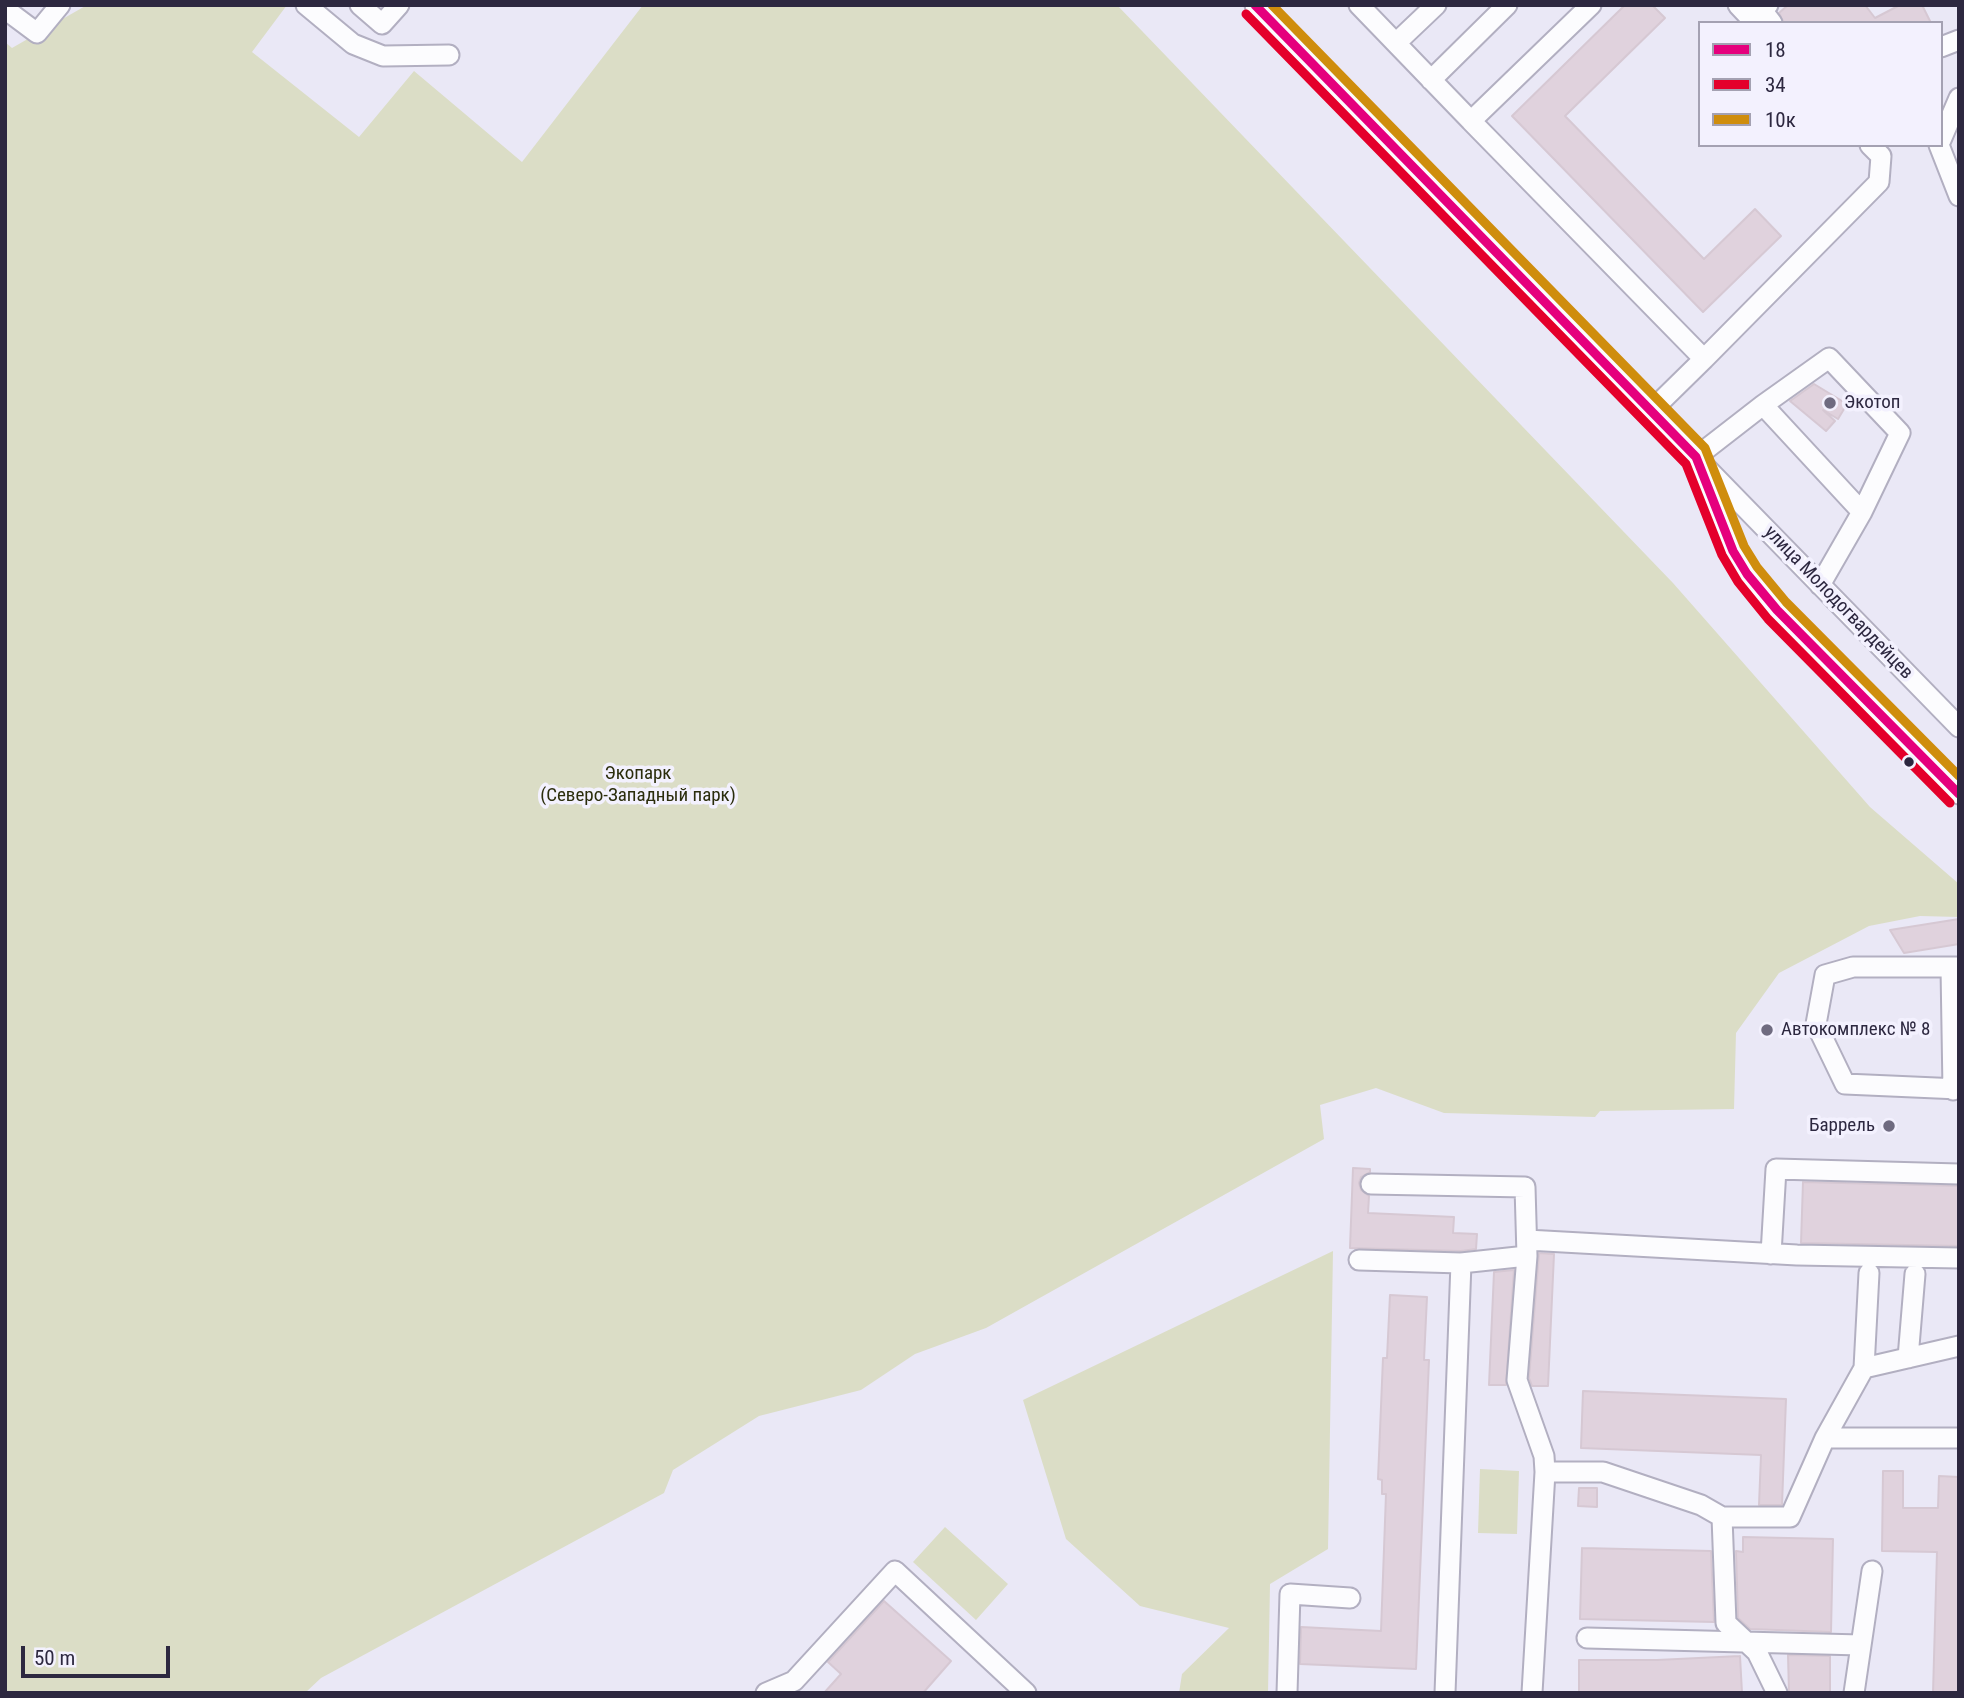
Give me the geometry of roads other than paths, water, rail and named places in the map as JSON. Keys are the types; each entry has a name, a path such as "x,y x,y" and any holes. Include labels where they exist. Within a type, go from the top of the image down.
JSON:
{"street":[{"path":"5,9 37,33 60,5"},
{"path":"306,5 353,44 383,56 449,55"},
{"path":"360,5 382,24"},
{"path":"383,56 382,24 399,5"},
{"path":"1255,5 1696,457 1829,358 1900,433 1862,512 1820,585"},
{"path":"1359,5 1704,359"},
{"path":"1396,43 1436,5"},
{"path":"1431,80 1507,5"},
{"path":"1471,121 1591,5"},
{"path":"1738,5 1753,21"},
{"path":"1768,5 1762,10 1770,21"},
{"path":"1943,135 1959,98"},
{"path":"1651,411 1879,182 1881,156 1872,147"},
{"path":"1940,147 1959,195"},
{"path":"1763,405 1862,512"},
{"name":"улица Молодогвардейцев","path":"1696,457 1959,727"},
{"name":"улица Молодогвардейцев","path":"1696,457 1733,551 1746,574 1777,610 1959,794"},
{"path":"1853,967 1955,967 1956,1090 1845,1084 1816,1024 1825,975 1853,967"},
{"path":"1771,1254 1776,1169 1959,1174"},
{"path":"1371,1184 1525,1187 1527,1248 1517,1380 1544,1455 1545,1472 1532,1693"},
{"path":"1359,1260 1461,1263 1527,1248 1959,1258"},
{"path":"1445,1693 1461,1263"},
{"path":"1545,1472 1603,1472 1701,1505 1722,1517 1790,1517 1825,1438 1864,1368 1869,1273"},
{"path":"1908,1358 1915,1274"},
{"path":"1864,1368 1959,1346"},
{"path":"1825,1438 1959,1438"},
{"path":"1722,1517 1726,1623 1757,1652 1776,1693"},
{"path":"766,1693 794,1681 895,1571 1026,1693"},
{"path":"1854,1693 1872,1571"},
{"path":"1286,1693 1290,1594 1350,1598"},
{"path":"1587,1638 1861,1645"}],"place":[{"name":"Экотоп","path":"1830,403"},
{"name":"Автокомплекс № 8","path":"1767,1030"},
{"name":"Баррель","path":"1889,1126"}],"park label":[{"name":"Экопарк (Северо-Западный парк)","path":"638,785"}]}
